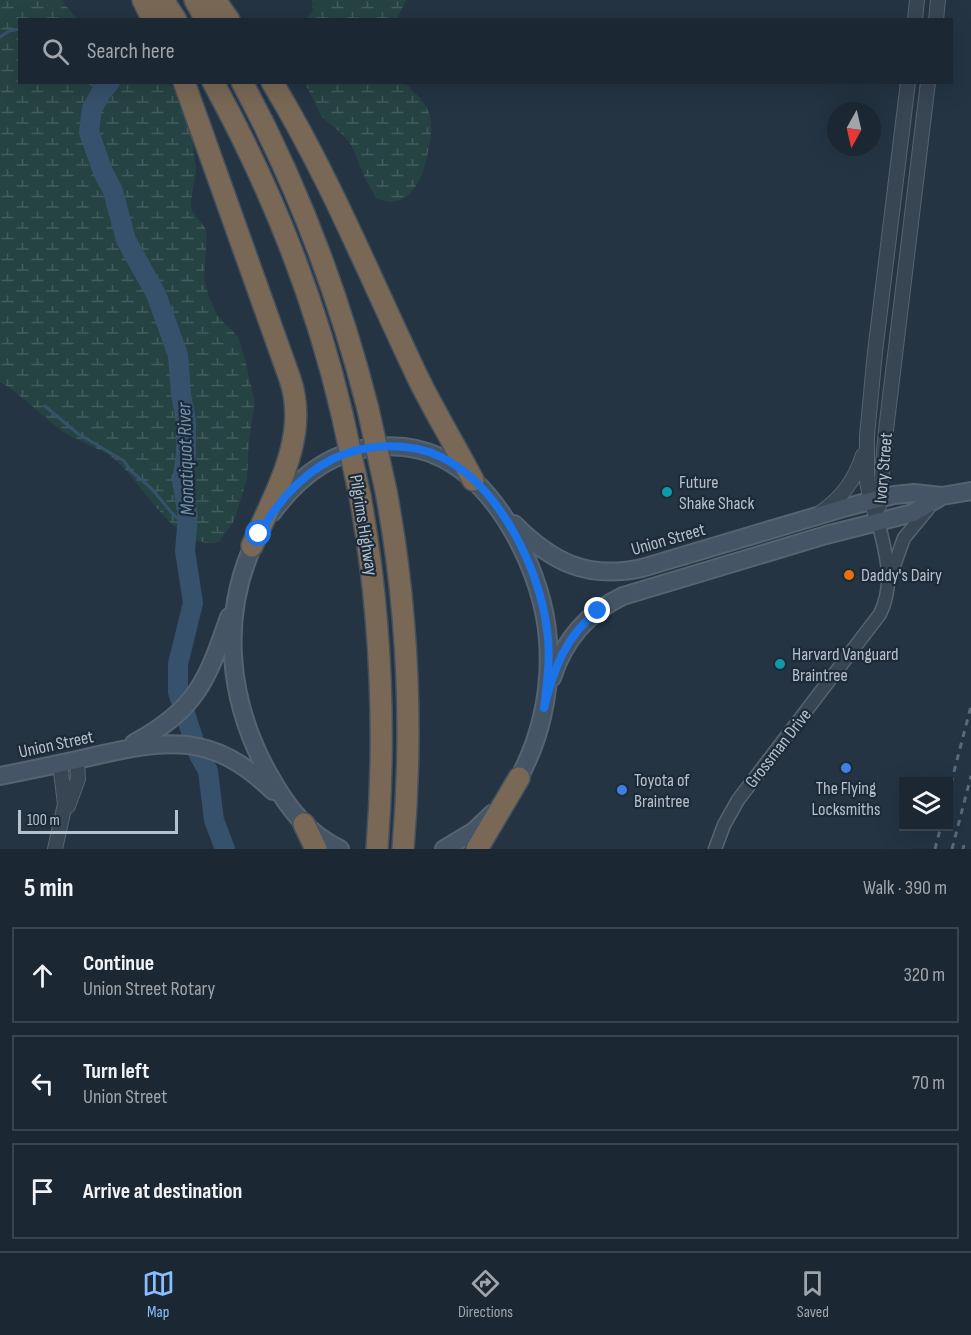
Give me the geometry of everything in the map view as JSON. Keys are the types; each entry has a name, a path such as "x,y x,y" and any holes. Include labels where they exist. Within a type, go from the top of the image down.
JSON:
{"highway":[{"path":"143,0 166,13"},
{"path":"195,0 205,18"},
{"path":"215,0 228,18"},
{"path":"185,84 291,380 296,404 296,428 290,454 252,546"},
{"name":"Pilgrims Highway","path":"214,84 262,181 293,254 318,328 342,414 360,496 370,553 379,649 382,726 380,814 376,849"},
{"name":"Pilgrims Highway","path":"243,84 268,132 308,221 341,314 368,409 386,491 398,567 404,636 408,736 403,849"},
{"path":"273,84 323,174 417,375 473,480"},
{"path":"477,849 519,778"},
{"path":"297,816 316,849"}],"main road":[{"path":"297,816 257,752 238,697 232,645 239,585 252,546 266,522 292,489 320,465 342,454 379,447 417,449 440,457 473,480 493,502 522,550 543,608 549,653 544,708 535,741 519,778 505,800 483,824 444,849"},
{"name":"Union Street","path":"544,708 553,675 566,644 584,622 606,605 641,590 913,513 938,499 971,490"},
{"name":"Union Street","path":"493,502 526,536 552,556 577,567 602,572 618,572 642,568 875,500 914,493 938,499"},
{"name":"Union Street","path":"120,749 168,723 188,705 200,688 222,636 239,585"},
{"name":"Union Street","path":"0,776 120,749 171,744 200,746 234,759 256,775 320,837 340,849"}],"street":[{"path":"915,18 917,0"},
{"path":"936,18 938,0"},
{"name":"Ivory Street","path":"878,522 867,465 867,436 908,84"},
{"name":"Ivory Street","path":"875,500 928,84"},
{"path":"882,293 885,283 889,280 897,280 898,290 892,329 890,396"},
{"path":"813,517 840,496 851,484 861,462 867,436"},
{"path":"889,581 904,538 938,499"},
{"name":"Grossman Drive","path":"715,849 724,825 738,800 876,620 885,602 889,581 888,564 878,522"},
{"path":"55,849 64,813 78,779 77,760"},
{"path":"60,764 65,793 64,813"}],"green space":[{"path":"0,0 61,0 76,18 18,18 18,84 169,84 176,90 184,109 192,136 196,171 191,202 192,211 205,228 207,236 204,279 217,315 238,337 255,403 249,438 247,479 234,521 219,542 203,542 188,536 174,526 113,458 65,433 0,382"},
{"path":"312,0 406,0 397,18 307,18 313,10"},
{"path":"306,84 406,84 426,106 431,125 426,162 412,191 397,201 376,198 352,146 322,117"}],"waterway":[{"path":"0,37 9,31 18,29"},
{"path":"91,84 101,93"},
{"name":"Monatiquot River","path":"108,84 92,109 89,132 103,172 113,191 126,240 156,294 178,355 186,422 186,454 182,481 188,516 185,551 193,603 178,664 178,692 198,753 208,771 214,820 225,849"},
{"path":"45,406 77,433 124,461 177,518 188,523"}],"railway":[{"path":"953,777 971,706"},
{"path":"952,849 971,776"},
{"path":"935,849 940,831"},
{"path":"963,849 964,845"}],"place":[{"name":"Future Shake Shack","path":"667,492"},
{"name":"Daddy's Dairy","path":"849,575"},
{"name":"Harvard Vanguard Braintree","path":"780,664"},
{"name":"The Flying Locksmiths","path":"846,768"},
{"name":"Toyota of Braintree","path":"622,790"}],"route":[{"path":"259,534 274,510 292,489 310,472 331,459 365,448 417,449 452,463 483,489 502,515 522,550 540,596 547,630 548,666 544,708 557,663 566,644 579,628 598,611"}]}
